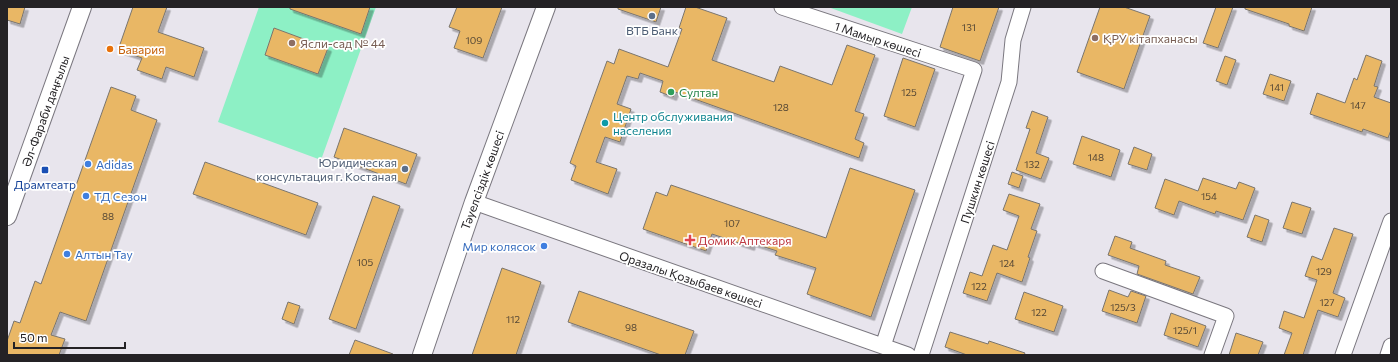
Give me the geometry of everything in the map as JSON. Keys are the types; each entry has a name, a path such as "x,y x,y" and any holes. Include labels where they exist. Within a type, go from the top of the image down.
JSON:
{"main road":[{"name":"Әл-Фараби даңғылы","path":"7,216 82,7"},
{"name":"Тәуелсіздік көшесі","path":"422,355 474,202 546,7"}],"street":[{"name":"Пушкин көшесі","path":"921,355 1009,82 1013,40 1023,7"},
{"name":"1 Мамыр көшесі","path":"791,8 974,70 883,346"},
{"name":"Оразалы Қозыбаев көшесі","path":"474,202 908,355"},
{"path":"1343,355 1391,221"},
{"path":"1103,271 1226,316 1212,355"},
{"path":"1388,355 1391,346"}],"green space":[{"path":"259,7 376,7 321,160 218,122"},
{"path":"828,7 912,7 902,34"}],"building":[{"path":"7,7 25,7 20,24 7,20"},
{"path":"133,7 167,7 158,32 204,48 194,77 166,67 162,79 137,70 142,58 118,50"},
{"path":"290,7 370,7 361,34 290,9"},
{"path":"457,7 502,7 483,58 454,48 460,31 449,27"},
{"path":"618,7 661,7 656,22 618,9"},
{"path":"686,7 695,7 727,18 712,60 774,82 780,66 832,85 847,45 875,55 855,111 864,114 855,139 864,143 859,158 675,92 673,97 660,92 663,81 640,73 638,79 627,76 617,104 631,109 620,142 605,137 596,162 617,169 608,194 571,180 576,166 570,163 607,61 614,64 619,49 668,67 682,29 679,28"},
{"path":"953,7 999,7 980,61 940,47"},
{"path":"1100,7 1124,7 1150,16 1124,89 1077,72"},
{"path":"1216,7 1233,7 1218,48 1203,43"},
{"path":"1245,7 1312,7 1304,31 1289,26 1289,24 1245,9"},
{"path":"274,28 328,48 318,74 265,55"},
{"path":"1366,55 1382,61 1374,86 1378,87 1374,97 1391,103 1391,130 1388,138 1363,129 1362,132 1310,114 1317,93 1345,103 1354,78 1357,80"},
{"path":"1225,56 1236,60 1227,85 1216,81"},
{"path":"903,58 935,69 915,127 884,116"},
{"path":"1270,74 1291,81 1284,101 1263,94"},
{"path":"111,87 136,96 131,110 157,120 86,321 60,312 51,335 65,339 59,355 7,355 7,341 14,321 20,323 35,281 41,284"},
{"path":"1032,111 1048,117 1036,153 1049,158 1041,179 1016,170 1030,129 1026,128"},
{"path":"344,128 417,154 406,184 334,157"},
{"path":"1082,136 1120,150 1111,177 1073,164"},
{"path":"1134,147 1152,154 1147,170 1128,164"},
{"path":"205,162 318,203 306,235 193,194"},
{"path":"850,168 915,190 871,317 807,294 816,268 775,255 777,251 752,243 751,247 712,234 706,251 643,229 656,192 667,196 671,185 826,238"},
{"path":"1012,172 1023,176 1019,188 1008,184"},
{"path":"1203,178 1236,189 1239,182 1255,188 1243,220 1216,211 1215,214 1179,201 1174,215 1155,208 1165,179 1198,191"},
{"path":"1009,194 1040,204 1031,229 1037,231 1028,257 1030,258 1022,282 997,273 987,301 963,293 970,272 982,276 993,245 1007,250 1019,216 1003,210"},
{"path":"373,196 400,206 356,329 329,319"},
{"path":"1292,202 1311,208 1302,234 1283,228"},
{"path":"1255,215 1269,220 1262,242 1247,237"},
{"path":"1334,228 1353,234 1333,293 1345,298 1338,317 1318,310 1303,355 1284,355 1292,333 1279,328 1284,311 1304,318 1317,280 1305,276 1312,256 1322,260"},
{"path":"1115,236 1132,242 1130,248 1166,261 1165,265 1200,277 1193,294 1137,274 1139,266 1108,255"},
{"path":"502,268 541,282 516,355 472,355"},
{"path":"1109,290 1128,297 1131,291 1146,296 1137,323 1102,311"},
{"path":"579,291 694,331 685,355 661,355 568,322"},
{"path":"1024,292 1063,306 1054,332 1015,319"},
{"path":"288,302 300,306 294,324 282,319"},
{"path":"1171,313 1206,326 1198,347 1164,335"},
{"path":"950,332 988,344 989,341 1025,353 1024,355 967,355 945,347"},
{"path":"1236,333 1263,342 1258,355 1229,355"},
{"path":"355,340 393,354 393,355 349,355"}],"place":[{"name":"ВТБ Банк","path":"652,16"},
{"name":"ҚРУ кітапханасы","path":"1095,38"},
{"name":"Ясли-сад № 44","path":"292,43"},
{"name":"Бавария","path":"110,49"},
{"name":"Султан","path":"671,92"},
{"name":"Центр обслуживания населения","path":"605,123"},
{"name":"Adidas","path":"88,164"},
{"name":"Юридическая консультация г. Костаная","path":"405,169"},
{"name":"Драмтеатр","path":"45,170"},
{"name":"ТД Сезон","path":"86,196"},
{"name":"Домик Аптекаря","path":"690,240"},
{"name":"Мир колясок","path":"544,246"},
{"name":"Алтын Тау","path":"67,254"}]}
